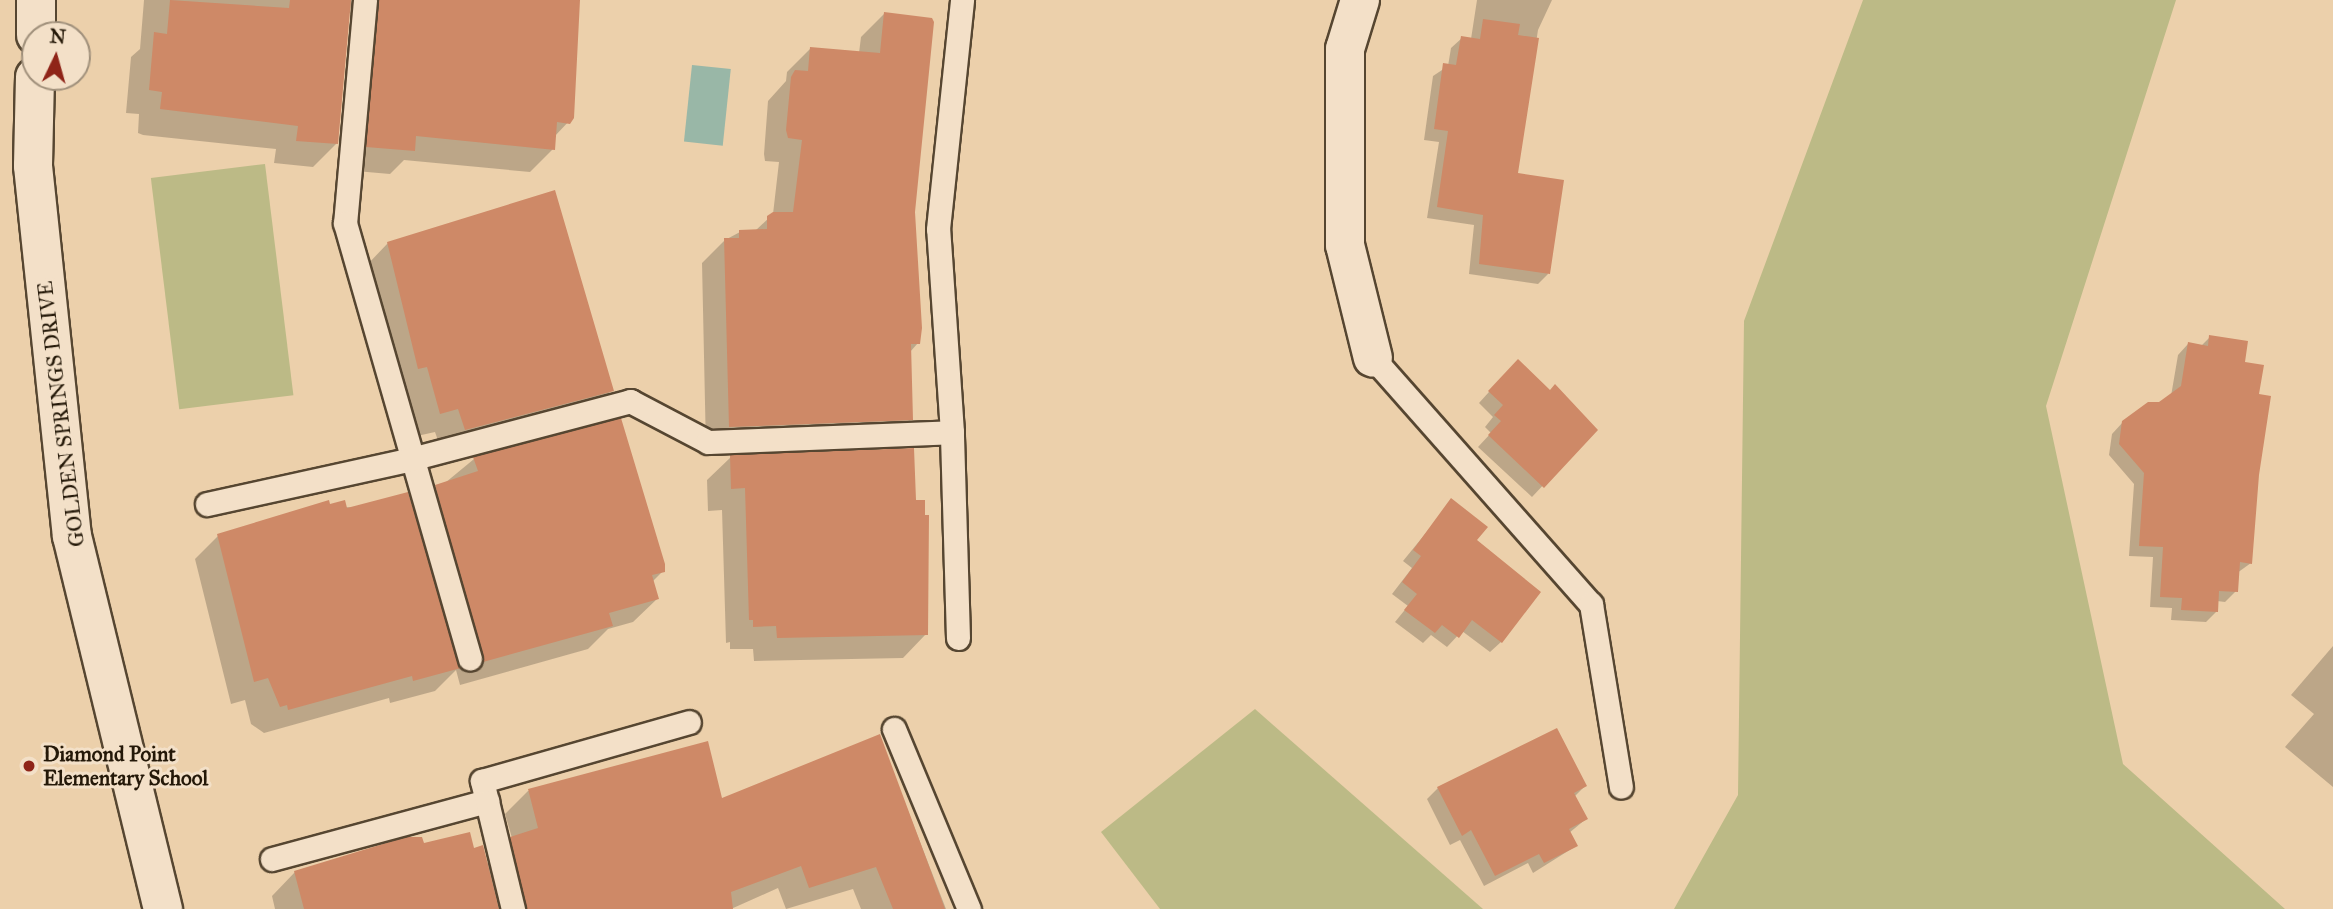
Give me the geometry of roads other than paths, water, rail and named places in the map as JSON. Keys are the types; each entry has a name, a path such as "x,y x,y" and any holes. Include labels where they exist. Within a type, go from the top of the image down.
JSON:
{"main road":[{"path":"36,0 36,21"},
{"path":"1360,0 1345,49 1345,245 1373,358"},
{"name":"GOLDEN SPRINGS DRIVE","path":"35,91 33,166 72,536 163,909"}],"lane":[{"path":"365,0 345,223 470,659"},
{"path":"958,638 952,432 938,229 962,0"},
{"path":"1373,358 1591,604 1621,786"},
{"path":"207,503 411,459 631,401 708,442 952,432"},
{"path":"513,909 482,781 689,722"},
{"path":"894,729 969,909"},
{"path":"272,859 487,801"}],"place":[{"name":"Diamond Point Elementary School","path":"29,766"}]}
